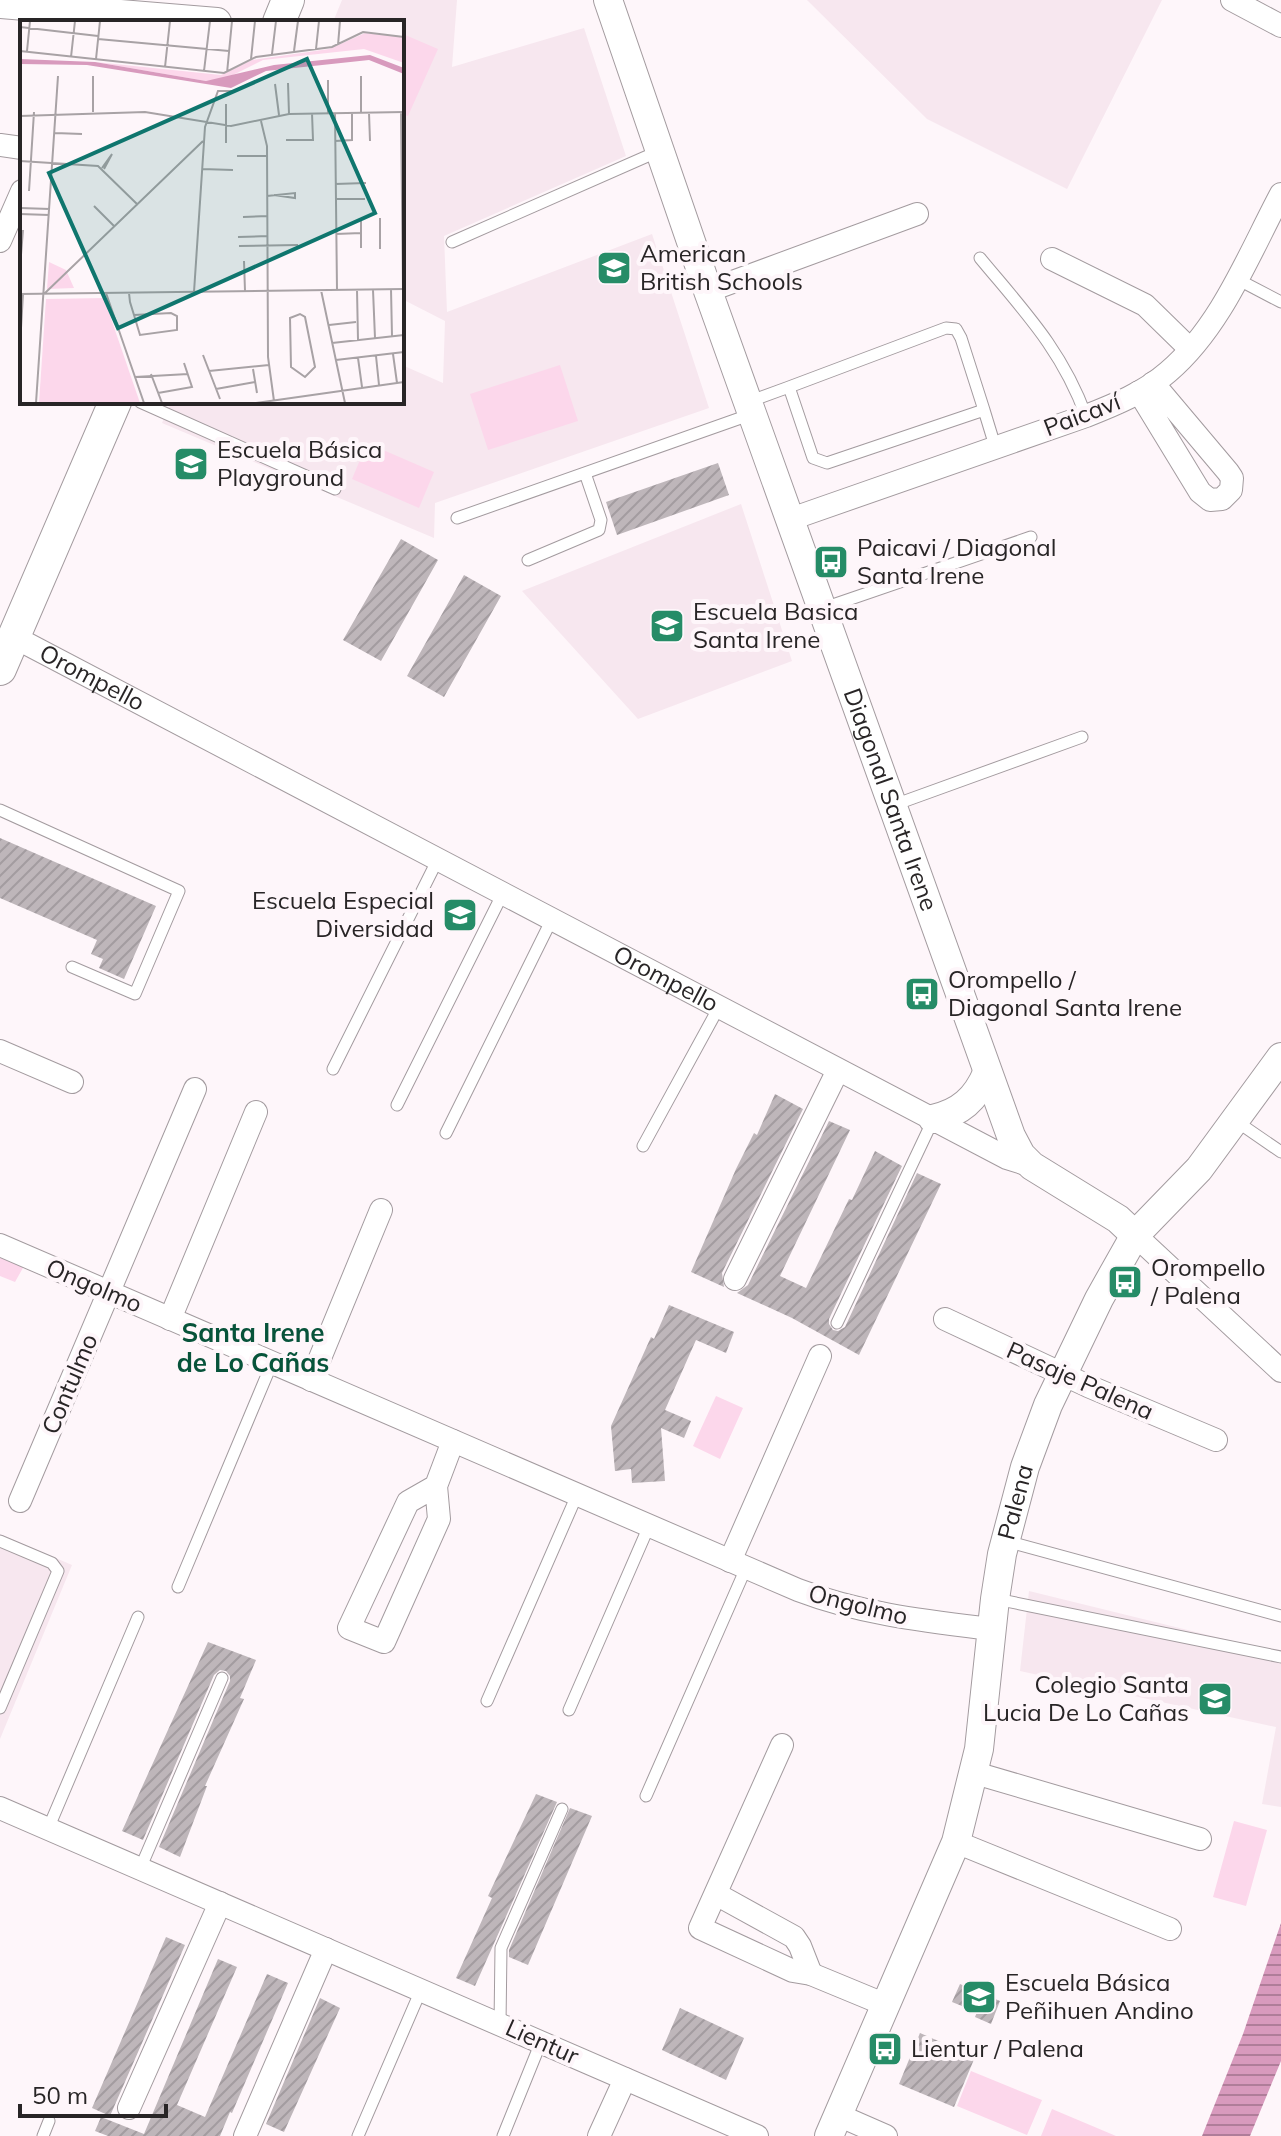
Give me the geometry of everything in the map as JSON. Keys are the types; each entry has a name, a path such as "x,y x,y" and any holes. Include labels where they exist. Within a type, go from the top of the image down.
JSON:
{"main road":[{"path":"280,20 288,0"},
{"path":"0,669 114,404"}],"street":[{"name":"Diagonal Santa Irene","path":"608,0 708,291 987,1073 1011,1136 1021,1155 1032,1166"},
{"path":"1232,0 1281,26"},
{"path":"0,4 193,20"},
{"path":"0,145 20,148"},
{"name":"Paicaví","path":"791,519 1086,416 1146,388 1190,349 1217,313 1281,194"},
{"path":"0,241 20,196"},
{"path":"708,291 917,214"},
{"path":"1052,259 1145,305 1190,349"},
{"path":"1146,388 1228,472 1232,484 1228,495 1210,500 1200,492 1146,388"},
{"name":"Orompello","path":"14,637 1007,1158 1032,1166 1118,1219 1281,1371"},
{"path":"0,1051 72,1082"},
{"name":"Palena","path":"886,2136 833,2125 956,1842 975,1773 991,1629 1005,1541 1028,1457 1062,1374 1135,1235 1199,1169 1281,1057"},
{"path":"735,1279 838,1070"},
{"path":"933,1119 956,1112 970,1102 987,1073"},
{"name":"Contulmo","path":"20,1501 195,1089"},
{"path":"170,1319 256,1112"},
{"path":"311,1380 381,1210"},
{"name":"Ongolmo","path":"0,1245 798,1590 885,1616 991,1629"},
{"name":"Pasaje Palena","path":"945,1319 1062,1374 1216,1440"},
{"path":"738,1564 820,1356"},
{"path":"436,1486 408,1502 349,1628 384,1642 439,1519 436,1486 453,1441"},
{"path":"782,1745 700,1928 793,1971 811,1974 886,2005"},
{"path":"975,1773 1200,1839"},
{"name":"Lientur","path":"0,1808 757,2136"},
{"path":"956,1842 1170,1929"},
{"path":"716,1894 794,1937 811,1974"},
{"path":"129,2108 220,1903"},
{"path":"245,2136 326,1949"},
{"path":"599,2136 625,2079"}],"lane":[{"path":"452,242 659,151"},
{"path":"980,258 1055,350 1086,416"},
{"path":"1236,279 1281,302"},
{"path":"457,518 585,473 750,408 789,387 946,328 956,329 995,446"},
{"path":"789,387 809,451 813,458 827,463 984,410"},
{"path":"144,404 335,489"},
{"path":"528,560 599,530 601,520 585,473"},
{"path":"822,609 1031,537"},
{"path":"893,805 1082,737"},
{"path":"0,810 179,891 135,994 72,967"},
{"path":"333,1069 438,859"},
{"path":"397,1105 503,893"},
{"path":"446,1133 552,919"},
{"path":"643,1146 719,1007"},
{"path":"837,1323 933,1119"},
{"path":"1236,1121 1281,1152"},
{"path":"178,1587 272,1363"},
{"path":"487,1701 577,1495"},
{"path":"569,1710 649,1526"},
{"path":"0,1541 52,1563 58,1571 0,1708"},
{"path":"1005,1541 1281,1616"},
{"path":"646,1796 738,1564"},
{"path":"995,1599 1281,1657"},
{"path":"48,1829 138,1617"},
{"path":"140,1869 222,1678"},
{"path":"500,2024 501,1948 562,1809"},
{"path":"358,2136 421,1990"},
{"path":"503,2136 541,2042"},
{"path":"43,2136 49,2121"}],"shaded area":[{"name":"American British Schools","path":"342,0 457,0 452,67 584,28 626,156 444,236 447,312 652,234 709,408 435,503 434,538 162,423 170,404 404,404 404,366 443,383 445,321 404,300 404,20 334,20"},
{"path":"807,0 1162,0 1067,189 927,119"},
{"path":"404,34 438,49 408,116 404,115"},
{"path":"560,365 578,421 488,450 470,394"},
{"path":"367,443 434,472 419,508 352,479"},
{"name":"Escuela Basica Santa Irene","path":"741,504 792,661 638,719 522,591"},
{"path":"0,1255 24,1266 15,1282 0,1276"},
{"path":"716,1396 743,1408 720,1459 693,1446"},
{"path":"0,1534 72,1565 0,1739"},
{"name":"Colegio Santa Lucia De Lo Cañas","path":"1029,1591 1281,1653 1281,1807 1262,1804 1276,1727 1020,1671"},
{"path":"1234,1821 1267,1830 1246,1906 1213,1897"},
{"path":"1281,1923 1281,2061 1250,2136 1202,2136 1243,2034"},
{"path":"971,2071 1042,2100 1027,2135 957,2106"},
{"path":"1052,2109 1116,2136 1041,2136"}],"building":[{"path":"718,463 729,495 617,535 606,502"},
{"path":"401,539 438,560 381,661 343,640"},
{"path":"464,575 501,596 444,697 407,676"},
{"path":"0,838 156,906 124,979 99,968 103,959 91,954 97,940 0,898"},
{"path":"775,1094 803,1109 722,1273 724,1287 691,1272 736,1169 754,1133 757,1135"},
{"path":"829,1121 850,1130 780,1276 806,1288 875,1151 902,1166 829,1319 833,1330 845,1327 917,1173 941,1184 859,1355 792,1318 737,1293 748,1285"},
{"path":"669,1305 734,1332 726,1353 696,1340 665,1410 691,1421 684,1438 661,1428 665,1481 632,1483 631,1469 615,1471 611,1426"},
{"path":"208,1642 256,1660 240,1698 244,1699 205,1786 180,1857 159,1847 230,1681 226,1671 220,1670 214,1675 143,1840 122,1831"},
{"path":"536,1794 557,1802 475,1986 456,1978 492,1898 488,1896"},
{"path":"570,1808 592,1816 528,1965 509,1957 509,1950"},
{"path":"166,1937 185,1945 110,2116 92,2108"},
{"path":"218,1959 237,1967 177,2105 205,2117 267,1974 288,1983 220,2136 108,2136 95,2131 101,2117 144,2134"},
{"path":"960,1984 1000,2001 991,2024 975,2017 977,2012 952,2002"},
{"path":"320,1998 340,2008 284,2132 266,2124"},
{"path":"680,2008 744,2038 726,2080 662,2050"},
{"path":"920,2033 975,2057 954,2107 899,2084"}],"place":[{"name":"American British Schools","path":"614,268"},
{"name":"Escuela Básica Playground","path":"191,464"},
{"name":"Paicavi / Diagonal Santa Irene","path":"831,562"},
{"name":"Escuela Basica Santa Irene","path":"667,626"},
{"name":"Escuela Especial Diversidad","path":"460,915"},
{"name":"Orompello / Diagonal Santa Irene","path":"922,994"},
{"name":"Orompello / Palena","path":"1125,1282"},
{"name":"Colegio Santa Lucia De Lo Cañas","path":"1215,1699"},
{"name":"Escuela Básica Peñihuen Andino","path":"979,1997"},
{"name":"Lientur / Palena","path":"885,2049"}],"district":[{"name":"Santa Irene de Lo Cañas","path":"253,1348"}]}
